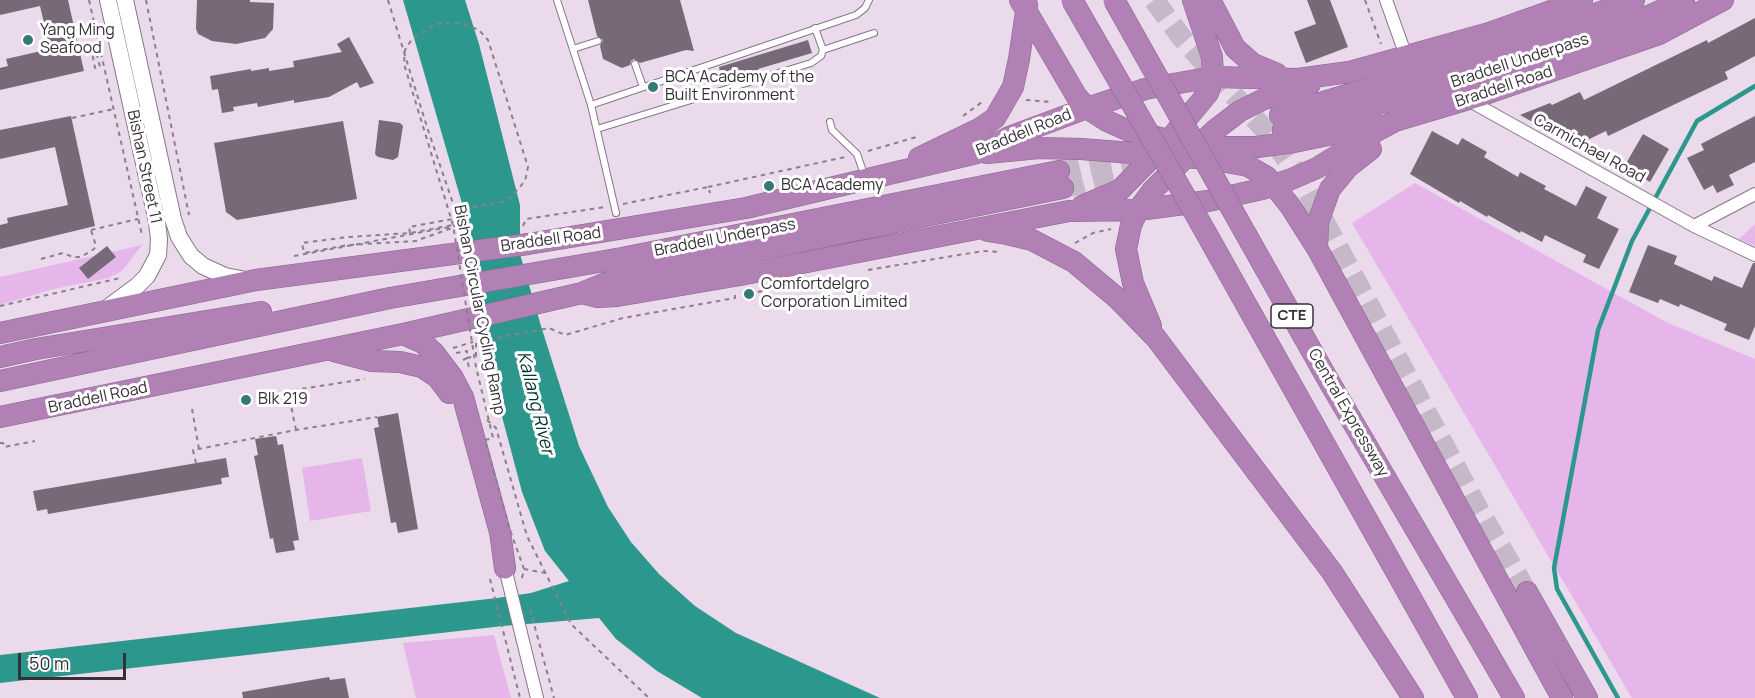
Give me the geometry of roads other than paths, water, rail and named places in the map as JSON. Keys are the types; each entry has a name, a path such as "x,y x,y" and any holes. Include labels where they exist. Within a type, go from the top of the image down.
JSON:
{"highway":[{"name":"Central Expressway","path":"1072,0 1300,398 1467,698"},
{"name":"Central Expressway","path":"1114,0 1321,368 1514,698"},
{"path":"1069,211 1120,190 1205,98 1213,77 1212,57 1193,0"},
{"path":"1210,0 1229,40 1242,55 1264,70 1298,79"},
{"name":"Braddell Road","path":"0,333 256,280 460,254 736,210 977,153 1009,137 1145,89 1213,77 1298,79 1349,72 1403,49 1490,33 1582,0"},
{"name":"Braddell Underpass","path":"1634,0 1496,50 1282,122 1502,70 1651,15 1684,0"},
{"name":"Braddell Road","path":"0,417 330,350 582,293 598,297 617,296 740,275 1069,211 1138,210 1208,201 1274,185 1317,168 1395,121 1468,100 1659,34 1723,0"},
{"path":"1024,3 1077,97 1087,108 1107,122 1161,148"},
{"path":"875,178 979,129 995,118 1013,87 1019,59 1024,3"},
{"path":"1156,338 1133,283 1126,249 1131,225 1138,210 1152,191 1192,152 1240,111 1264,99 1349,72"},
{"path":"1240,111 1239,123 1244,135 1257,147"},
{"path":"1317,248 1320,213 1337,178 1379,143 1432,111"},
{"path":"1192,152 1294,142 1395,121"},
{"path":"977,153 1039,148 1161,148 1192,152 1248,166 1258,171 1274,185 1317,248 1562,697"},
{"name":"Braddell Underpass","path":"390,298 1061,180 616,279 582,293"},
{"path":"939,235 993,232 1020,236 1050,248 1074,262 1102,284 1156,338 1332,572 1413,698"},
{"path":"0,357 292,306 390,298"},
{"path":"0,381 390,298"},
{"path":"403,334 423,343 435,353 453,378 468,412 510,574"},
{"path":"330,350 372,361 400,362 422,367 444,385 477,450"},
{"path":"1527,592 1587,698"}],"street":[{"name":"Bishan Street 11","path":"103,311 147,276 158,255 159,240 108,0"},
{"name":"Bishan Street 11","path":"125,0 172,219 179,237 191,256 214,272 240,279 256,280"},
{"path":"1386,0 1403,49"},
{"name":"Carmichael Road","path":"1468,100 1694,226 1755,255"},
{"path":"1694,226 1755,194"},
{"path":"510,574 537,698"}],"lane":[{"path":"557,0 591,105 616,209"},
{"path":"591,105 856,15 865,8 869,0"},
{"path":"597,129 811,63 821,56 823,50 815,28"},
{"path":"823,50 874,33"},
{"path":"573,49 598,41"},
{"path":"635,64 643,87"},
{"path":"830,122 832,130 857,154 875,178"}],"water":[{"name":"Kallang River","path":"403,0 465,0 479,44 520,205 520,254 541,326 579,446 608,507 631,542 659,574 695,606 736,633 880,698 702,698 657,671 616,639 599,618 503,626 0,683 0,655 497,598 531,593 569,581 545,551 522,492 481,337 479,262"}],"waterway":[{"path":"1618,698 1557,589 1554,568 1598,330 1632,241 1697,121 1755,86"}],"tunnel":[{"path":"1154,0 1182,38 1266,131 1303,182 1478,509 1527,592"},
{"path":"1059,171 1128,154"},
{"path":"1063,188 1149,165"}],"place":[{"name":"Yang Ming Seafood","path":"28,40"},
{"name":"BCA Academy of the Built Environment","path":"653,87"},
{"name":"BCA Academy","path":"769,186"},
{"name":"Comfortdelgro Corporation Limited","path":"749,294"},
{"name":"Blk 219","path":"246,400"}]}
